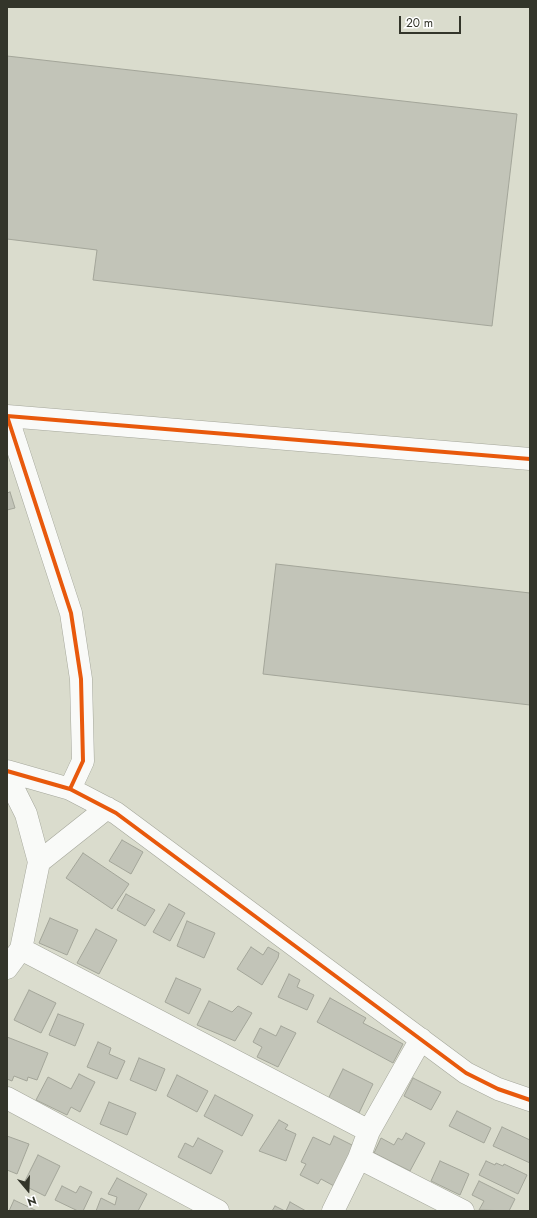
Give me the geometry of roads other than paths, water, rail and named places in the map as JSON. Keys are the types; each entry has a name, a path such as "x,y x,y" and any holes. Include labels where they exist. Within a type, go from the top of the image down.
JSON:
{"street":[{"path":"70,789 83,761 81,679 71,613 8,416 530,459"},
{"path":"7,771 70,789 116,813 421,1038 466,1073 498,1089 530,1100"},
{"path":"7,784 14,790 26,814 39,862 21,949 7,968"},
{"path":"39,862 107,808"},
{"path":"21,949 369,1131"},
{"path":"333,1211 369,1131 421,1038"},
{"path":"7,1098 218,1211"},
{"path":"358,1158 457,1210"}]}
